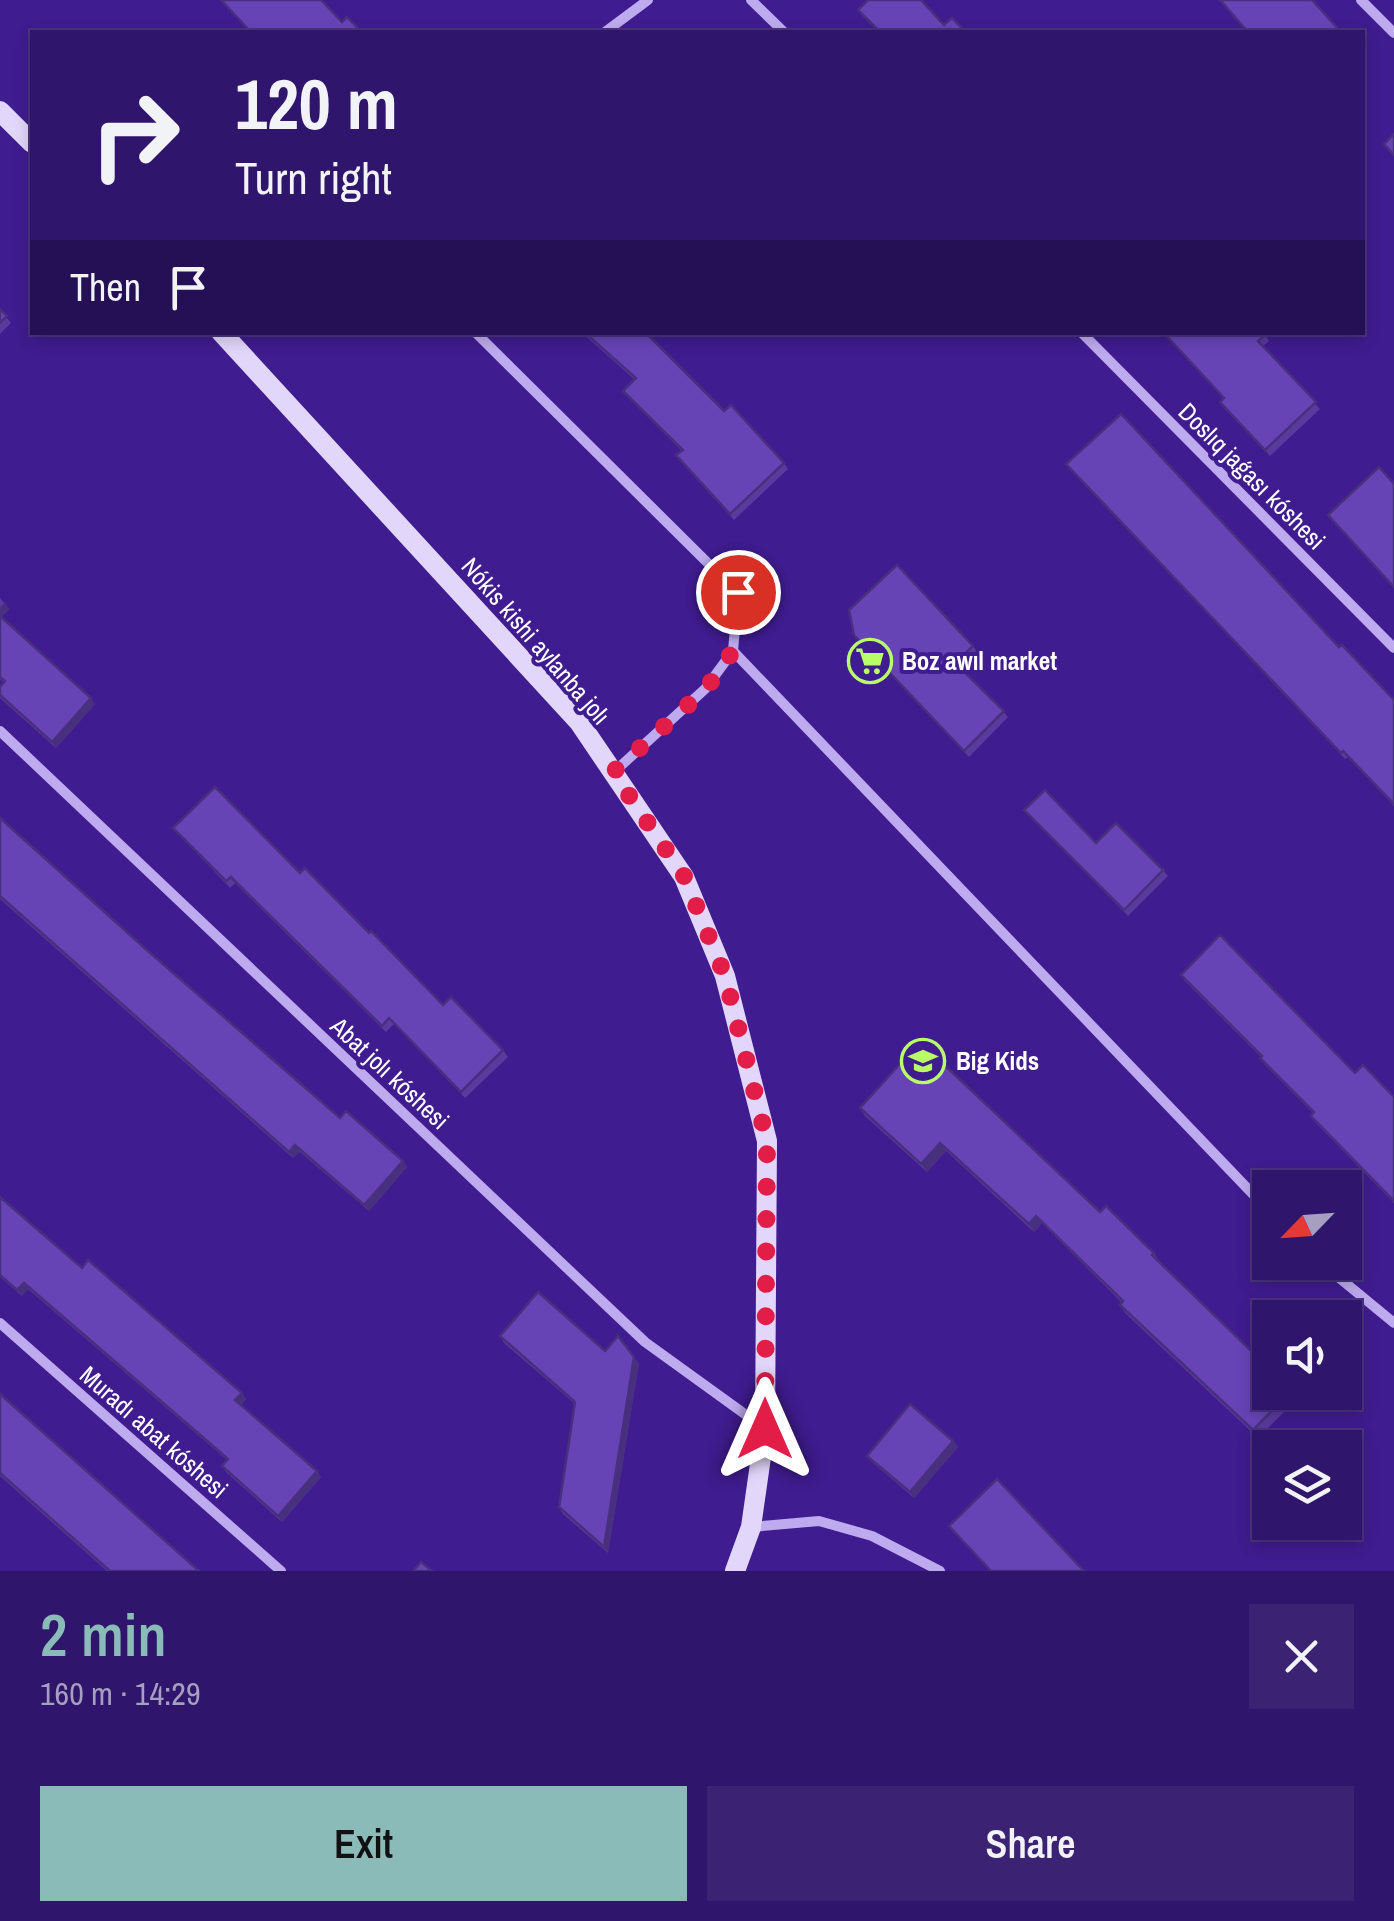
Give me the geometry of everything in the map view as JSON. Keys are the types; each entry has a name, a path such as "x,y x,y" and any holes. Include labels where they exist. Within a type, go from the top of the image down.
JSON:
{"main road":[{"path":"0,111 30,142"},
{"name":"Nókis kishi aylanba jolı","path":"223,335 579,722 684,876 725,976 767,1141 765,1429 750,1527 735,1571"}],"street":[{"path":"608,30 648,0"},
{"path":"751,0 782,30"},
{"path":"1361,0 1394,32"},
{"path":"478,335 738,592 733,651 706,689 613,772"},
{"name":"Doslıq jaǵası kóshesi","path":"1084,335 1394,648"},
{"path":"733,651 1252,1193"},
{"name":"Abat jolı kóshesi","path":"0,731 645,1342 765,1429"},
{"path":"1342,1280 1394,1323"},
{"name":"Muradı abat kóshesi","path":"0,1324 282,1571"},
{"path":"750,1527 818,1521 872,1536 940,1571"}],"building":[{"path":"221,0 321,0 342,22 347,17 360,30 249,30"},
{"path":"868,0 921,0 944,25 952,18 964,30 878,30 858,10"},
{"path":"1220,0 1312,0 1339,30 1246,30"},
{"path":"1394,134 1394,155 1384,144"},
{"path":"587,335 648,335 724,411 731,405 784,463 730,514 676,455 683,450 623,391 636,378"},
{"path":"1166,335 1265,335 1258,341 1316,402 1265,450 1220,402 1224,398"},
{"path":"1121,414 1339,647 1342,645 1394,700 1394,804 1066,464"},
{"path":"1379,467 1394,484 1394,587 1328,515"},
{"path":"897,565 973,646 955,663 1004,711 964,751 854,635 849,610"},
{"path":"0,616 91,698 52,742 0,695 5,681 0,677"},
{"path":"215,787 300,873 305,868 371,931 443,1005 451,997 503,1050 461,1092 389,1018 382,1026 231,877 226,881 173,828"},
{"path":"1045,790 1096,843 1116,823 1163,870 1124,910 1024,810"},
{"path":"0,818 340,1118 346,1111 403,1161 364,1205 295,1145 289,1152 0,896"},
{"path":"1220,935 1355,1073 1363,1065 1394,1097 1394,1201 1311,1116 1314,1112 1262,1056 1181,975"},
{"path":"920,1042 1100,1212 1106,1206 1252,1352 1252,1410 1272,1410 1253,1430 1120,1305 1123,1301 1036,1216 1029,1224 940,1143 921,1164 860,1108"},
{"path":"0,1197 82,1268 88,1260 242,1393 235,1400 317,1471 278,1516 222,1466 228,1459 24,1283 17,1290 0,1275"},
{"path":"538,1292 605,1351 618,1336 634,1357 604,1547 559,1507 575,1402 500,1336"},
{"path":"0,1394 199,1571 110,1571 0,1473"},
{"path":"910,1404 953,1441 910,1492 867,1456"},
{"path":"997,1479 1084,1571 991,1571 949,1526"},
{"path":"421,1562 432,1571 413,1571"}],"place":[{"name":"Boz awıl market","path":"870,661"},
{"name":"Big Kids","path":"923,1061"}],"route":[{"path":"738,592 733,651 706,689 613,772 684,876 725,976 767,1141 765,1429"}]}
